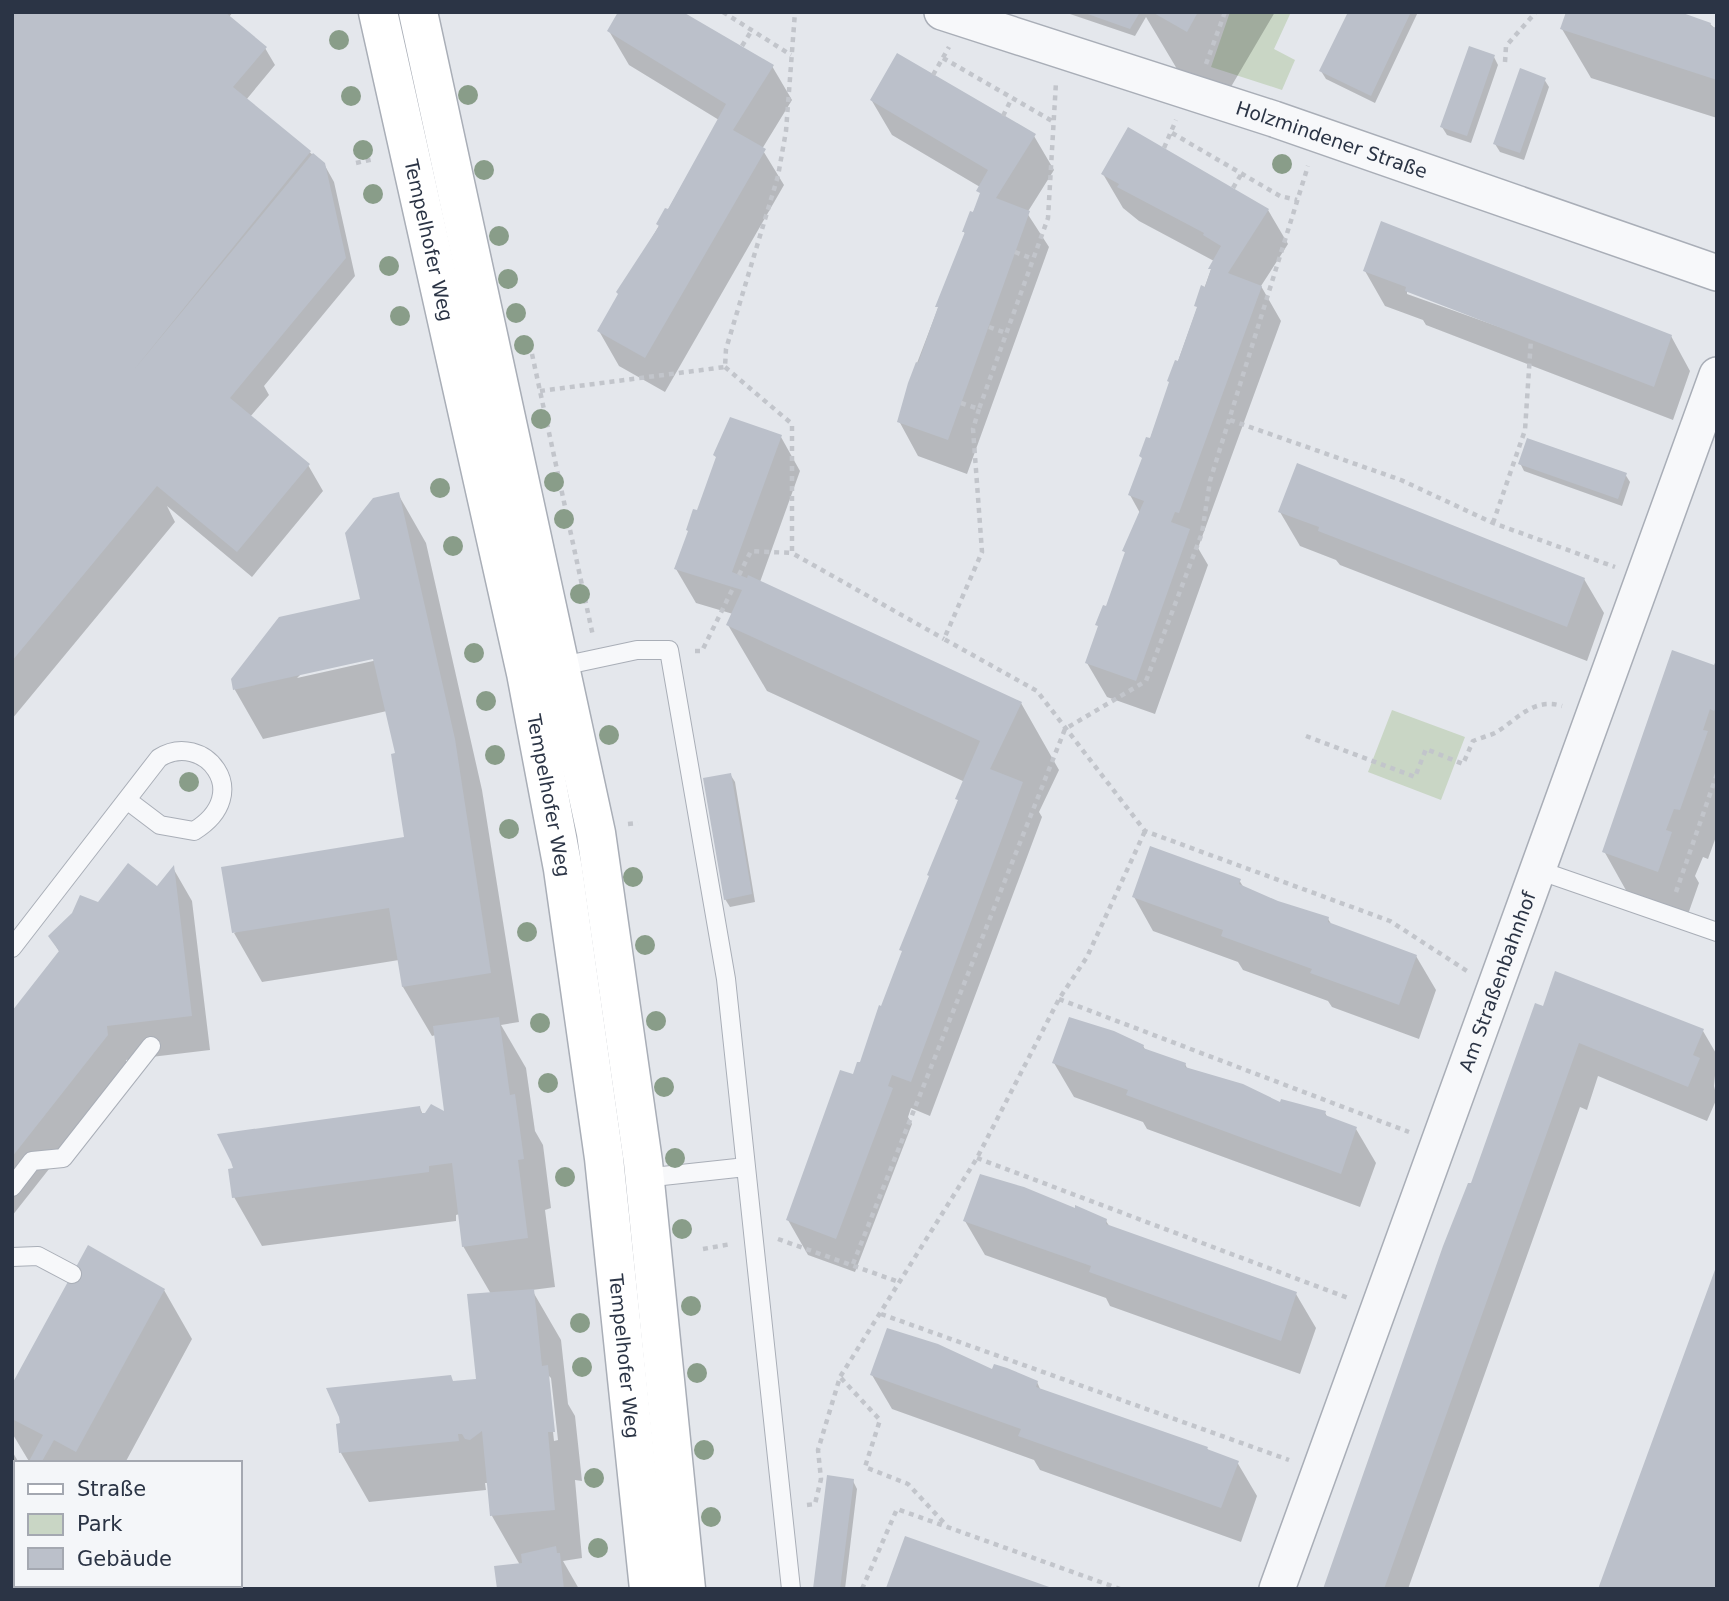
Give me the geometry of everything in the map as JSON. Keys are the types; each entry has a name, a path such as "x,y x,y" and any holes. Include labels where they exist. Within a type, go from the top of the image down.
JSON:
{"street":[{"name":"Tempelhofer Weg","path":"378,12 526,673 563,869 588,1034 616,1255 649,1589"},
{"name":"Tempelhofer Weg","path":"418,12 562,666 596,833 626,1027 645,1178 686,1589"},
{"name":"Holzmindener Straße","path":"948,26 1274,119 1716,271"},
{"name":"Am Straßenbahnhof","path":"1277,1589 1717,375"},
{"path":"588,1034 626,1027"}],"lane":[{"path":"562,666 637,650 669,650 726,979 785,1507 791,1589"},
{"path":"12,948 159,758 168,753 187,751 207,759 222,777 223,802 211,820 194,831 160,825 127,800"},
{"path":"1538,870 1717,932"},
{"path":"12,1187 32,1161 63,1158 151,1046"},
{"path":"645,1178 746,1167"},
{"path":"12,1257 38,1256 72,1274"}],"path":[{"path":"723,12 791,55"},
{"path":"725,368 726,349 778,176 786,131 795,12"},
{"path":"1204,70 1225,12"},
{"path":"1505,62 1506,46 1536,12"},
{"path":"933,75 943,58 948,26"},
{"path":"742,46 752,30"},
{"path":"943,58 1052,121"},
{"path":"944,639 982,552 973,429 1048,218 1057,74"},
{"path":"1003,116 1012,98"},
{"path":"1164,148 1172,133 1280,195 1297,200"},
{"path":"853,1264 1065,729 1146,681 1202,533 1210,481 1311,157"},
{"path":"356,163 374,159"},
{"path":"1233,188 1242,173"},
{"path":"1015,252 1033,259"},
{"path":"989,327 1006,333"},
{"path":"1493,523 1525,430 1531,339"},
{"path":"540,391 725,368 792,424 792,552"},
{"path":"961,403 979,410"},
{"path":"1230,420 1401,480 1493,523 1615,567"},
{"path":"739,575 751,551 792,552 1037,691 1145,831 1390,921 1471,974"},
{"path":"669,650 702,651 734,586"},
{"path":"1306,736 1415,777 1426,749 1463,764 1473,741 1494,733 1526,710 1542,703 1566,707"},
{"path":"1668,915 1717,774"},
{"path":"785,1507 815,1504 821,1479 818,1450 840,1377 977,1158 1059,999 1087,957 1145,831"},
{"path":"1059,999 1415,1134"},
{"path":"977,1158 1355,1301"},
{"path":"703,1249 782,1238 899,1282"},
{"path":"881,1314 1297,1462"},
{"path":"840,1377 880,1420 865,1467 908,1484 947,1527"},
{"path":"862,1589 897,1509 1120,1589"}],"green space":[{"path":"1230,12 1291,12 1274,49 1295,60 1282,90 1211,67"},
{"path":"1392,710 1465,737 1441,800 1368,772"}],"building":[{"path":"12,12 225,12 267,47 233,87 311,151 133,371 313,153 325,163 346,258 230,398 310,464 237,552 157,486 12,661"},
{"path":"618,12 683,12 774,65 733,130 766,149 645,358 597,331 618,294 616,292 659,226 656,224 665,208 668,209 726,104 607,31"},
{"path":"1082,12 1140,12 1130,29"},
{"path":"1152,12 1198,12 1187,32"},
{"path":"1348,12 1411,12 1371,96 1319,71"},
{"path":"1566,12 1680,12 1711,23 1710,26 1717,28 1717,80 1560,29"},
{"path":"1469,46 1495,55 1467,136 1440,127"},
{"path":"897,53 1036,134 996,198 1030,211 948,440 897,422 908,383 938,307 935,307 965,232 962,232 980,193 976,191 988,170 870,100"},
{"path":"1520,68 1546,78 1520,153 1493,144"},
{"path":"1128,127 1269,209 1228,273 1262,286 1179,513 1175,512 1171,522 1190,529 1136,681 1085,663 1098,626 1095,625 1103,605 1106,606 1125,552 1122,551 1144,501 1128,495 1142,458 1139,456 1146,437 1150,438 1169,382 1167,381 1175,360 1178,361 1197,307 1194,306 1201,285 1205,287 1211,269 1208,269 1221,246 1203,235 1204,233 1117,187 1119,184 1101,174"},
{"path":"1381,221 1672,335 1654,387 1405,291 1406,287 1363,271"},
{"path":"730,417 782,435 732,572 747,578 748,575 1022,702 990,769 1023,782 911,1082 892,1075 888,1086 893,1088 836,1239 786,1220 840,1070 853,1074 857,1062 860,1062 879,1005 881,1006 902,951 899,950 929,876 927,875 958,800 955,799 980,741 726,625 742,590 674,569 693,509 697,510 716,457 713,455"},
{"path":"1527,438 1627,473 1618,499 1518,464"},
{"path":"1297,463 1585,578 1567,627 1318,531 1319,527 1278,512"},
{"path":"399,492 455,739 491,973 402,987 389,908 232,933 221,867 404,837 391,754 395,753 373,659 233,690 231,679 279,617 360,599 345,533 373,498"},
{"path":"1672,650 1714,665 1717,658 1717,705 1714,711 1710,709 1703,730 1708,731 1680,810 1674,809 1666,830 1672,832 1658,872 1602,852"},
{"path":"731,773 752,894 724,900 703,778"},
{"path":"1150,846 1241,879 1239,884 1278,901 1329,917 1328,922 1417,955 1399,1005 1310,973 1312,969 1221,936 1223,930 1132,897"},
{"path":"128,863 157,886 174,865 192,1016 107,1026 108,1035 12,1157 12,1011 59,951 48,936 72,913 80,895 98,902"},
{"path":"1555,971 1704,1029 1693,1055 1700,1058 1688,1087 1579,1043 1384,1589 1323,1589 1443,1246 1468,1183 1471,1183 1535,1003 1543,1006"},
{"path":"499,1017 510,1095 515,1094 524,1159 518,1160 528,1238 462,1247 452,1163 429,1166 429,1172 232,1198 228,1169 233,1168 217,1134 420,1106 421,1113 425,1113 431,1104 444,1111 433,1026"},
{"path":"1069,1017 1114,1031 1144,1045 1143,1048 1186,1063 1185,1067 1243,1084 1280,1102 1281,1099 1326,1111 1325,1115 1357,1127 1341,1174 1126,1095 1128,1090 1052,1063"},
{"path":"980,1174 1024,1187 1075,1208 1075,1205 1107,1219 1106,1224 1297,1292 1281,1341 1089,1272 1091,1266 963,1221"},
{"path":"88,1245 165,1289 76,1452 54,1440 42,1461 29,1461 43,1435 12,1419 12,1384"},
{"path":"1716,1267 1717,1589 1598,1589"},
{"path":"534,1289 542,1366 548,1365 555,1432 548,1432 555,1510 490,1516 482,1431 470,1440 458,1434 459,1441 339,1453 336,1424 340,1423 339,1417 326,1388 451,1375 453,1381 476,1379 467,1294"},
{"path":"887,1328 938,1344 992,1369 994,1364 1007,1368 1038,1381 1036,1387 1208,1447 1207,1449 1239,1461 1221,1508 1018,1436 1021,1429 870,1375"},
{"path":"12,1469 14,1571 12,1570"},
{"path":"827,1475 854,1479 840,1589 813,1589"},
{"path":"905,1536 1052,1588 886,1588"},
{"path":"556,1546 557,1553 560,1553 564,1589 497,1589 494,1566 522,1563 521,1554"}]}
